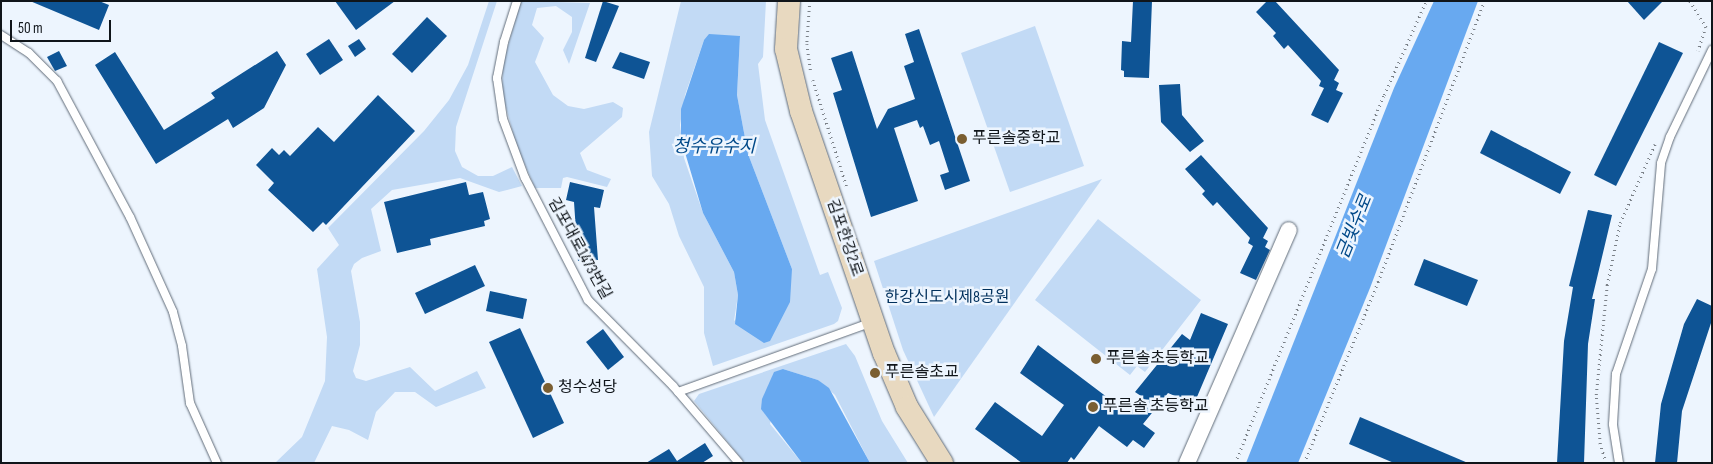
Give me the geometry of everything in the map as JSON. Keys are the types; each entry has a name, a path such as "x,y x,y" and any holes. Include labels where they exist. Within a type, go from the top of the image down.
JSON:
{"street":[{"name":"김포한강2로","path":"789,1 786,30 788,65 873,322 907,407 942,463"},
{"path":"1187,463 1290,230"}],"lane":[{"name":"김포대로1473번길","path":"517,1 504,42 497,78 503,120 522,170 588,300 678,392 739,463"},
{"path":"1,35 36,59 56,81 130,217 173,312 182,346 190,403 217,463"},
{"path":"1619,463 1613,424 1616,374 1652,269 1661,164 1670,137 1712,50"},
{"path":"678,392 873,322"}],"path":[{"path":"810,1 807,44 812,77 849,191"},
{"path":"1235,463 1384,95 1426,1"},
{"path":"1304,463 1378,282 1484,1"},
{"path":"1690,1 1706,27 1695,59"},
{"path":"1606,463 1600,444 1596,395 1607,285 1620,223 1660,135"}],"green space":[{"path":"489,1 497,1 456,127 455,151 462,167 478,176 493,176 512,167 522,186 499,192 460,178 392,190 371,209 381,251 362,258 354,264 351,271 360,322 360,345 353,371 356,378 366,381 410,367 435,391 477,371 486,388 436,407 415,392 395,392 376,412 368,440 349,430 332,426 314,463 275,463 302,437 325,381 327,337 317,269 339,245 328,228 424,131 449,100 468,65"},
{"path":"521,1 590,3 569,64 563,50 572,32 572,17 556,6 537,8 532,25 544,38 535,62 553,95 568,106 584,109 613,102 623,108 622,117 580,153 587,170 611,179 607,187 567,177 563,178 561,188 535,188 516,144 502,93 503,63"},
{"path":"681,1 766,1 763,57 758,64 765,120 820,275 828,272 842,308 838,321 713,366 704,333 704,287 679,236 669,204 652,176 649,132","holes":["740,36 737,95 748,154 792,269 734,321 738,295 734,272 703,213 684,158 680,125 685,95 704,40"]},
{"path":"1035,26 1084,166 1010,192 961,53"},
{"name":"한강신도시제8공원","path":"1102,179 934,417 903,350 874,261"},
{"path":"1098,219 1201,300 1145,372 1137,366 1130,375 1035,300"},
{"path":"846,344 855,356 882,421 908,463 870,463 835,395 818,380 783,369 770,424 802,463 745,463 694,401 699,394"}],"water":[{"name":"금빛수로","path":"1434,1 1478,1 1370,288 1298,463 1246,463 1394,88"},
{"name":"청수유수지","path":"709,34 740,36 737,95 748,154 792,269 790,302 770,341 764,343 735,324 738,295 734,272 703,213 681,139 681,109 704,40"},
{"path":"783,369 818,380 829,388 870,463 802,463 761,409 762,399 774,372"}],"building":[{"path":"30,1 99,1 109,5 99,30"},
{"path":"335,1 395,1 356,30"},
{"path":"603,1 619,6 596,62 585,58"},
{"path":"1133,1 1152,1 1149,78 1124,77 1124,71 1121,70 1122,41 1131,42"},
{"path":"1267,1 1275,1 1339,70 1334,80 1339,83 1336,90 1343,93 1328,123 1311,115 1324,88 1319,86 1321,81 1288,45 1284,49 1273,36 1276,33 1256,12"},
{"path":"1627,1 1663,1 1644,20"},
{"path":"427,17 447,36 412,73 392,54"},
{"path":"919,29 970,181 945,190 940,175 949,172 939,141 930,145 923,126 920,128 917,120 894,128 918,201 871,217 833,93 842,90 831,58 852,51 877,129 888,109 915,99 904,66 914,62 905,34"},
{"path":"329,39 343,60 320,75 306,54"},
{"path":"359,39 366,49 355,57 348,46"},
{"path":"1659,42 1683,53 1616,186 1594,175"},
{"path":"59,51 67,66 55,71 47,57"},
{"path":"277,51 286,65 264,108 233,128 228,119 156,164 95,65 115,52 164,130 215,98 211,93"},
{"path":"620,52 650,62 644,79 612,68"},
{"path":"1180,84 1182,115 1204,141 1190,152 1161,122 1159,85"},
{"path":"378,95 415,131 326,225 323,222 313,232 268,190 274,183 256,165 272,148 279,155 284,150 290,156 318,127 334,142"},
{"path":"1491,130 1571,172 1560,194 1480,153"},
{"path":"1201,155 1268,228 1263,238 1268,241 1265,247 1270,250 1256,280 1240,273 1253,246 1248,243 1250,238 1217,202 1213,206 1202,194 1205,191 1185,169"},
{"path":"466,182 469,195 483,192 490,219 484,221 485,226 430,239 431,245 397,253 384,202"},
{"path":"570,182 604,190 600,208 594,207 598,260 578,261 574,202 566,200"},
{"path":"1588,210 1612,215 1592,299 1595,299 1588,344 1584,463 1557,463 1564,341 1573,287 1569,286"},
{"path":"1424,259 1478,280 1467,306 1414,285"},
{"path":"475,265 485,286 425,314 415,293"},
{"path":"490,291 527,299 523,319 486,311"},
{"path":"1697,299 1712,306 1712,320 1682,411 1677,463 1655,463 1661,404 1684,324"},
{"name":"푸른솔 초등학교","path":"1201,313 1228,324 1194,404 1168,393 1143,424 1155,433 1144,448 1133,440 1127,447 1099,426 1074,460 1071,457 1067,463 1022,463 975,429 995,402 1042,436 1064,405 1020,373 1038,345 1128,413 1141,396 1135,392 1182,334 1190,340"},
{"path":"520,328 564,423 533,438 489,342"},
{"path":"603,329 624,357 608,370 586,342"},
{"path":"1360,417 1468,463 1394,463 1349,444"},
{"path":"705,443 713,456 702,463 646,463 669,449 677,461"}],"place":[{"name":"푸른솔중학교","path":"962,139"},
{"name":"푸른솔초등학교","path":"1096,359"},
{"name":"푸른솔초교","path":"875,373"},
{"name":"청수성당","path":"548,388"},
{"name":"푸른솔 초등학교","path":"1093,407"}]}
